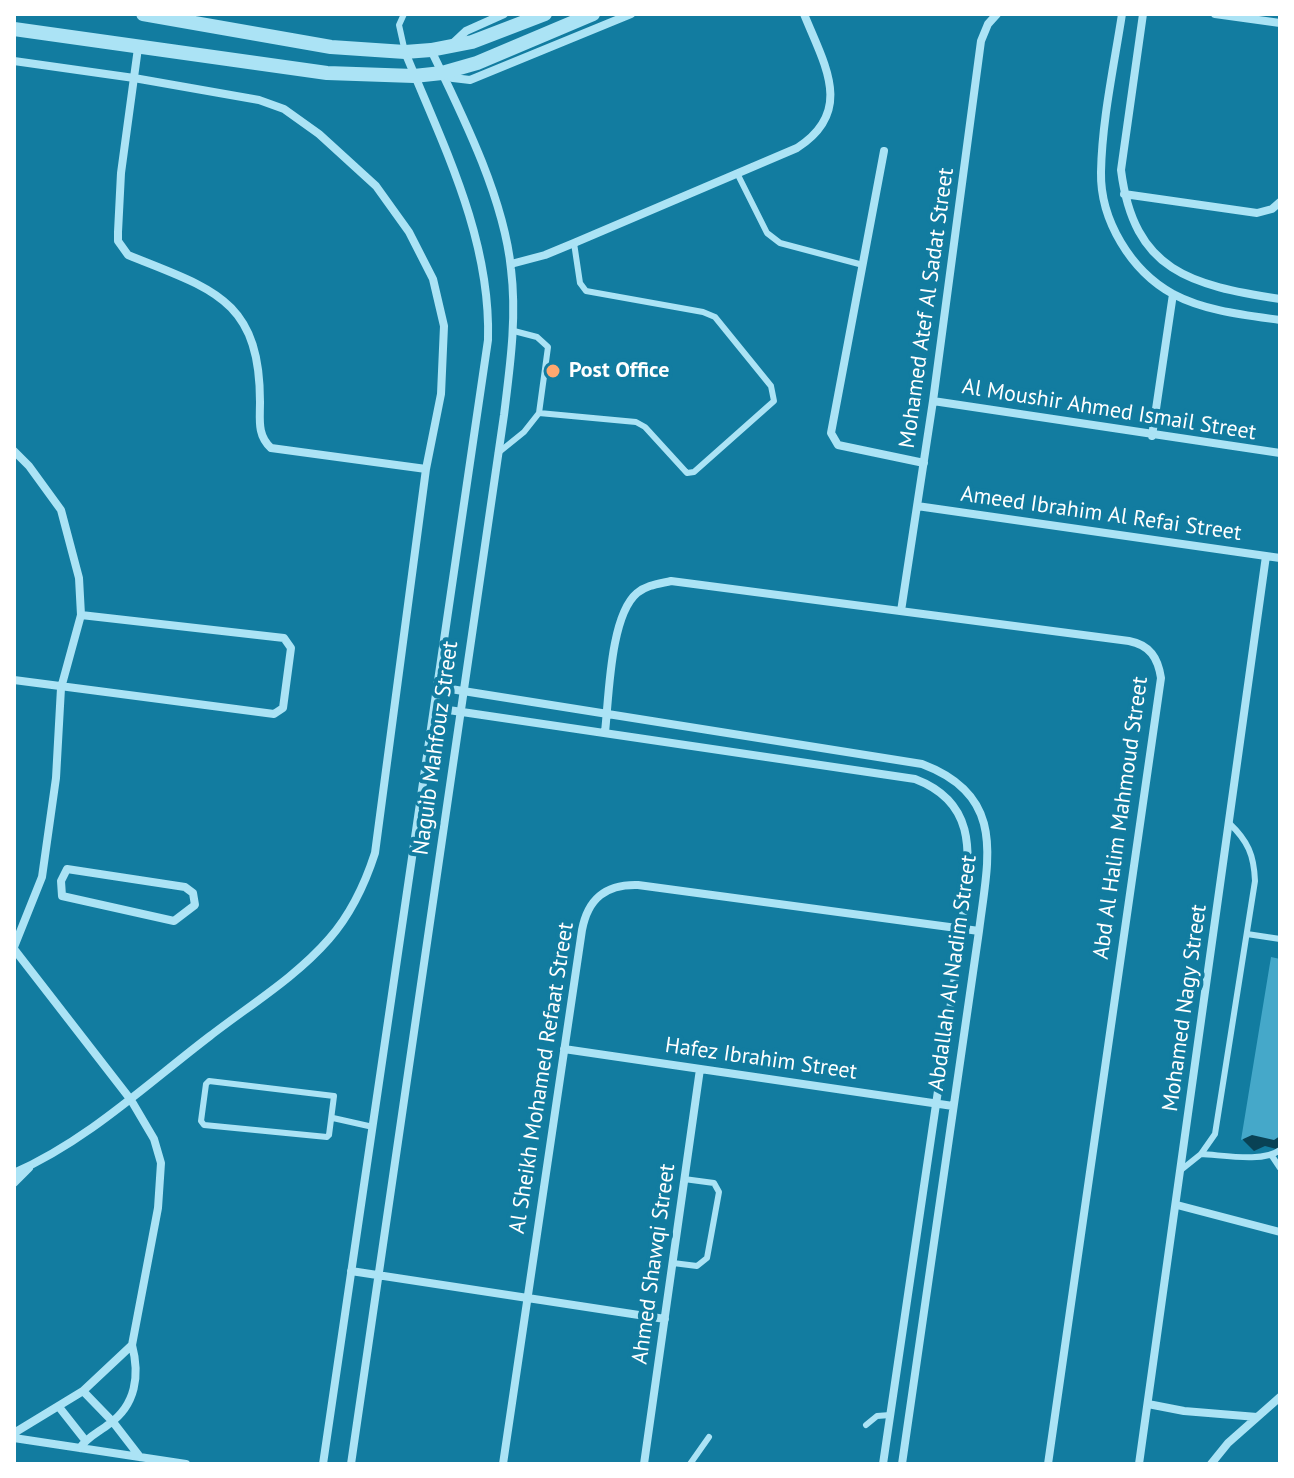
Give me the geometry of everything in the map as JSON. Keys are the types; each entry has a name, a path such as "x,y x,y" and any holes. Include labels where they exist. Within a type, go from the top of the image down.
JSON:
{"street":[{"path":"143,14 331,47 405,52 449,48 545,14"},
{"path":"449,48 466,31 488,17 504,14"},
{"path":"14,29 327,73 414,76 444,73 477,63 593,14"},
{"path":"444,73 453,78 470,80 631,14"},
{"path":"511,264 574,243 797,148 811,139 829,113 832,97 831,81 804,14"},
{"name":"Mohamed Atef Al Sadat Street","path":"901,611 933,401 981,41 988,24 997,14"},
{"path":"1122,14 1101,174 1105,207 1117,238 1135,262 1173,294 1210,308 1280,320"},
{"path":"1143,14 1121,170 1124,194 1134,227 1168,265 1190,279 1215,288 1280,299"},
{"path":"1215,14 1280,23"},
{"path":"138,48 121,173 118,241 128,255 207,287 247,327 260,369 260,433 271,448 426,469"},
{"name":"Naguib Mahfouz Street","path":"351,1464 514,331 511,264 488,180 444,73 431,50"},
{"name":"Naguib Mahfouz Street","path":"323,1464 488,340 489,306 478,241 461,190 405,52"},
{"path":"14,61 259,100 284,109 319,134 376,186 409,232 433,279 444,326 441,394 426,469 375,853 366,881 331,938 307,961 131,1100 32,1165 14,1173"},
{"path":"884,151 831,433 838,445 924,463"},
{"path":"1124,194 1257,213 1272,209 1280,202"},
{"path":"1152,436 1173,294"},
{"name":"Al Moushir Ahmed Ismail Street","path":"933,401 1280,453"},
{"path":"14,451 61,510 79,578 81,615 61,688 56,778 42,877 14,948 131,1100 154,1139 161,1163 158,1208 132,1345 136,1360 134,1389 124,1411 82,1444"},
{"name":"Ameed Ibrahim Al Refai Street","path":"917,506 1280,558"},
{"name":"Mohamed Nagy Street","path":"1139,1464 1266,556"},
{"name":"Abd Al Halim Mahmoud Street","path":"605,732 622,617 634,595 649,585 671,581 1137,643 1150,650 1158,661 1161,678 1048,1464"},
{"path":"14,680 274,714 284,704 291,648 284,638 81,615"},
{"name":"Abdallah Al Nadim Street","path":"438,687 922,764 944,772 964,787 979,807 988,854 979,931 902,1464"},
{"name":"Abdallah Al Nadim Street","path":"435,708 894,775 935,786 951,800 961,816 967,834 962,928 883,1464"},
{"path":"67,869 185,887 193,893 195,905 174,921 62,896 61,881 67,869"},
{"path":"42,877 61,881"},
{"name":"Al Sheikh Mohamed Refaat Street","path":"503,1464 585,914 593,900 606,889 622,884 979,931"},
{"name":"Hafez Ibrahim Street","path":"564,1049 953,1106"},
{"name":"Ahmed Shawqi Street","path":"644,1464 700,1069"},
{"path":"14,1183 32,1165"},
{"path":"1177,1205 1280,1232"},
{"path":"351,1271 665,1319"},
{"path":"14,1435 83,1391 132,1345"},
{"path":"83,1391 113,1422 140,1457"},
{"path":"1211,1464 1280,1397"},
{"path":"1148,1404 1184,1411 1257,1417"},
{"path":"59,1407 82,1444"},
{"path":"14,1435 82,1444 186,1464"}],"lane":[{"path":"404,14 399,25 405,52"},
{"path":"737,173 767,233 780,243 863,265"},
{"path":"539,413 636,422 645,427 687,473 694,472 774,401 771,386 715,317 703,312 586,291 580,283 574,243"},
{"path":"498,453 524,432 539,413 548,347 537,337 514,331"},
{"path":"1181,1170 1201,1154 1215,1134 1255,881 1254,859 1245,838 1229,823"},
{"path":"1247,934 1280,939"},
{"path":"209,1081 334,1096 333,1118 327,1137 204,1125 201,1121 209,1081"},
{"path":"333,1118 373,1127"},
{"path":"1201,1154 1272,1156 1280,1150"},
{"path":"1272,1156 1280,1168"},
{"path":"673,1263 697,1266 707,1258 719,1192 714,1183 684,1179"},
{"path":"866,1425 877,1416 890,1415"},
{"path":"690,1464 709,1437"}],"building":[{"path":"1271,957 1280,959 1280,1136 1274,1140 1252,1135 1241,1140"}],"place":[{"name":"Post Office","path":"553,371"}]}
